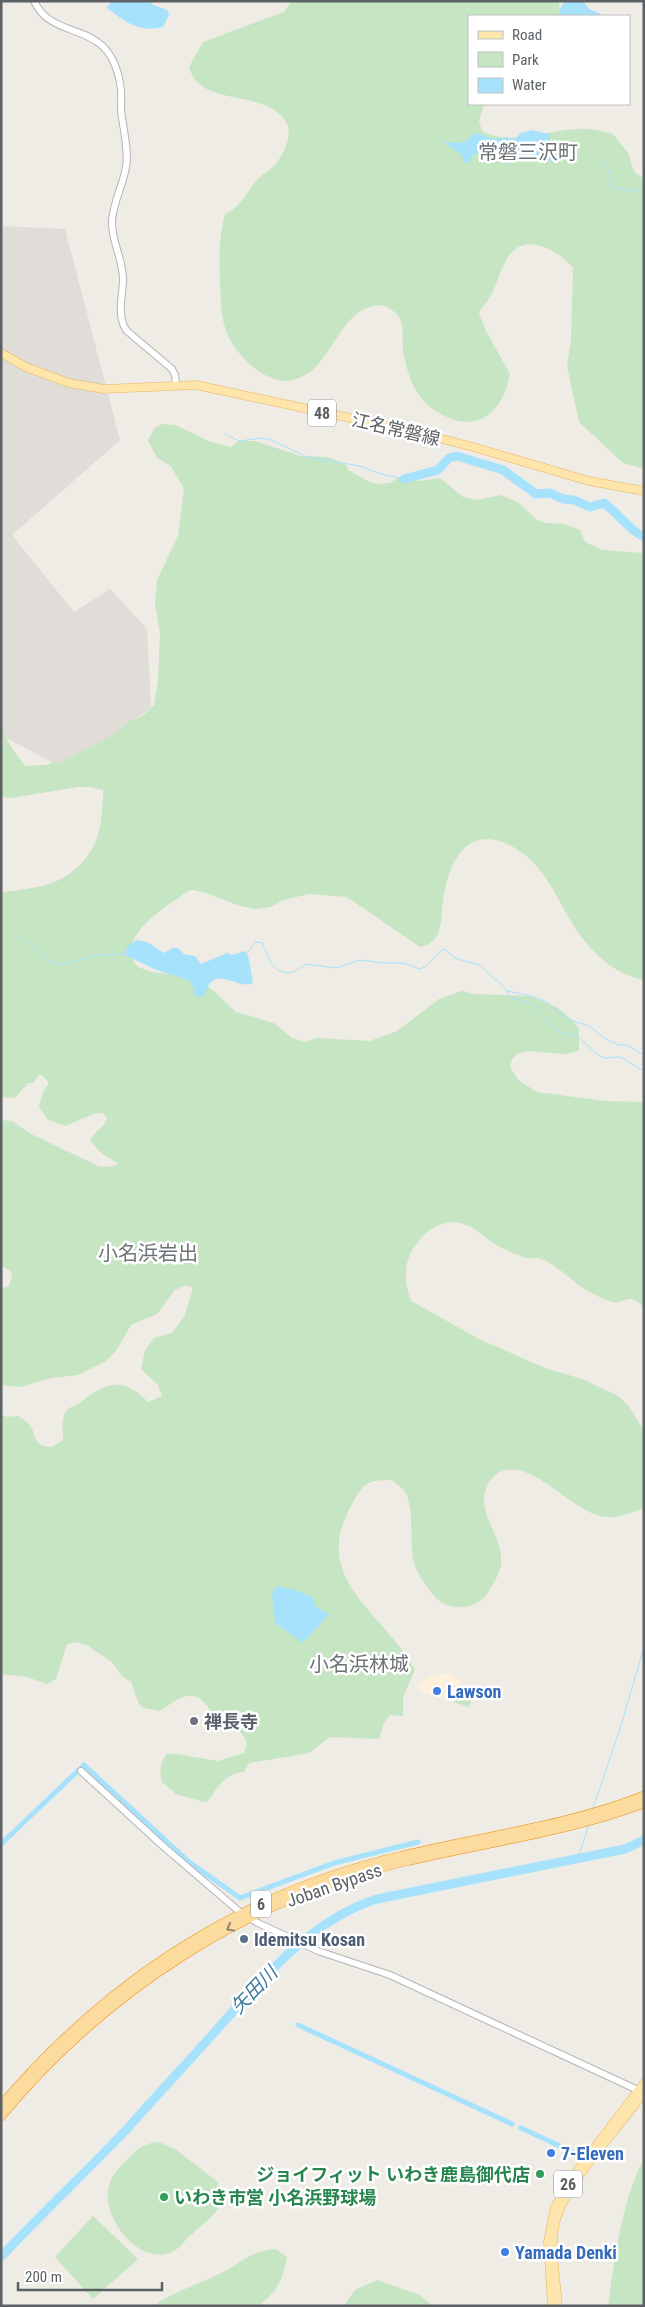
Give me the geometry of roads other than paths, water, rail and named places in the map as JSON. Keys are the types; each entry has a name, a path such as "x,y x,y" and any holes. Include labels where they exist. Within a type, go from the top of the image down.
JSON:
{"highway":[{"name":"Joban Bypass","path":"603,1815 644,1796"},
{"name":"Joban Bypass","path":"1,2106 45,2057 126,1986 173,1953 317,1880 366,1865 578,1822 644,1803"},
{"name":"Joban Bypass","path":"1,2116 50,2062 99,2016 170,1963 245,1915"}],"main road":[{"name":"江名常磐線","path":"1,354 26,367 83,386 119,389 196,385 415,432 589,481 644,491"},
{"name":"26","path":"558,2306 553,2252 558,2216 568,2194 642,2091 644,2083"},
{"name":"26","path":"552,2306 548,2242 555,2207 574,2175 642,2091"}],"street":[{"path":"34,1 41,12 51,21 88,35 101,43 112,59 120,82 127,156 112,224 123,278 121,307 123,323 127,331 172,369 176,375 176,385"},
{"path":"81,1771 164,1847 245,1915 314,1949 390,1975 642,2091"}],"water":[{"path":"112,1 150,1 153,5 167,10 169,15 163,27 147,29 127,22 108,9 107,7"},
{"path":"564,1 583,1 589,9 601,14 561,15 559,12"},
{"path":"532,130 549,134 555,161 525,157 511,164 481,152 474,154 468,163 465,163 461,154 443,142 463,143 476,133 494,139 506,137 515,139 521,133"},
{"path":"136,940 147,942 164,953 173,948 178,948 184,954 195,956 201,964 227,953 232,955 245,951 248,955 253,983 248,985 221,978 216,979 210,983 204,996 195,997 192,984 188,980 154,969 125,955 127,947"},
{"path":"276,1586 293,1589 313,1598 316,1607 329,1614 303,1643 275,1623 272,1594"}],"waterway":[{"path":"602,163 608,170 613,187 644,195"},
{"path":"225,434 239,441 262,438 271,440 307,457 360,466 381,474 404,479"},
{"path":"404,479 438,470 449,458 457,456 503,470 536,494 550,493 590,507 604,503 633,530 644,537"},
{"path":"17,934 51,961 61,965 92,956 125,954"},
{"path":"247,953 256,942 262,943 271,963 276,969 286,973 293,972 307,964 335,968 361,960 404,963 419,969 427,965 444,949 455,958 479,965 504,987 511,997 531,1004 551,1027 562,1033 577,1036 604,1058 620,1057 644,1071"},
{"path":"508,991 547,1002 569,1020 589,1026 606,1039 619,1045 627,1045 644,1055"},
{"path":"593,1808 620,1729 644,1647"},
{"path":"1,1844 84,1765 189,1862 240,1898 334,1863 418,1842"},
{"path":"578,1858 589,1824"},
{"name":"矢田川","path":"1,2257 126,2130 272,1969 310,1935 331,1921 353,1908 377,1899 625,1849 644,1840"},
{"path":"298,2025 512,2124"},
{"path":"521,2128 575,2153"}],"place":[{"name":"Lawson","path":"437,1691"},
{"name":"禅長寺","path":"194,1721"},
{"name":"Idemitsu Kosan","path":"244,1939"},
{"name":"7-Eleven","path":"551,2153"},
{"name":"ジョイフィット いわき鹿島御代店","path":"540,2174"},
{"name":"いわき市営 小名浜野球場","path":"164,2197"},
{"name":"Yamada Denki","path":"505,2252"}],"district":[{"name":"常磐三沢町","path":"528,152"},
{"name":"小名浜岩出","path":"148,1253"},
{"name":"小名浜林城","path":"359,1664"}]}
